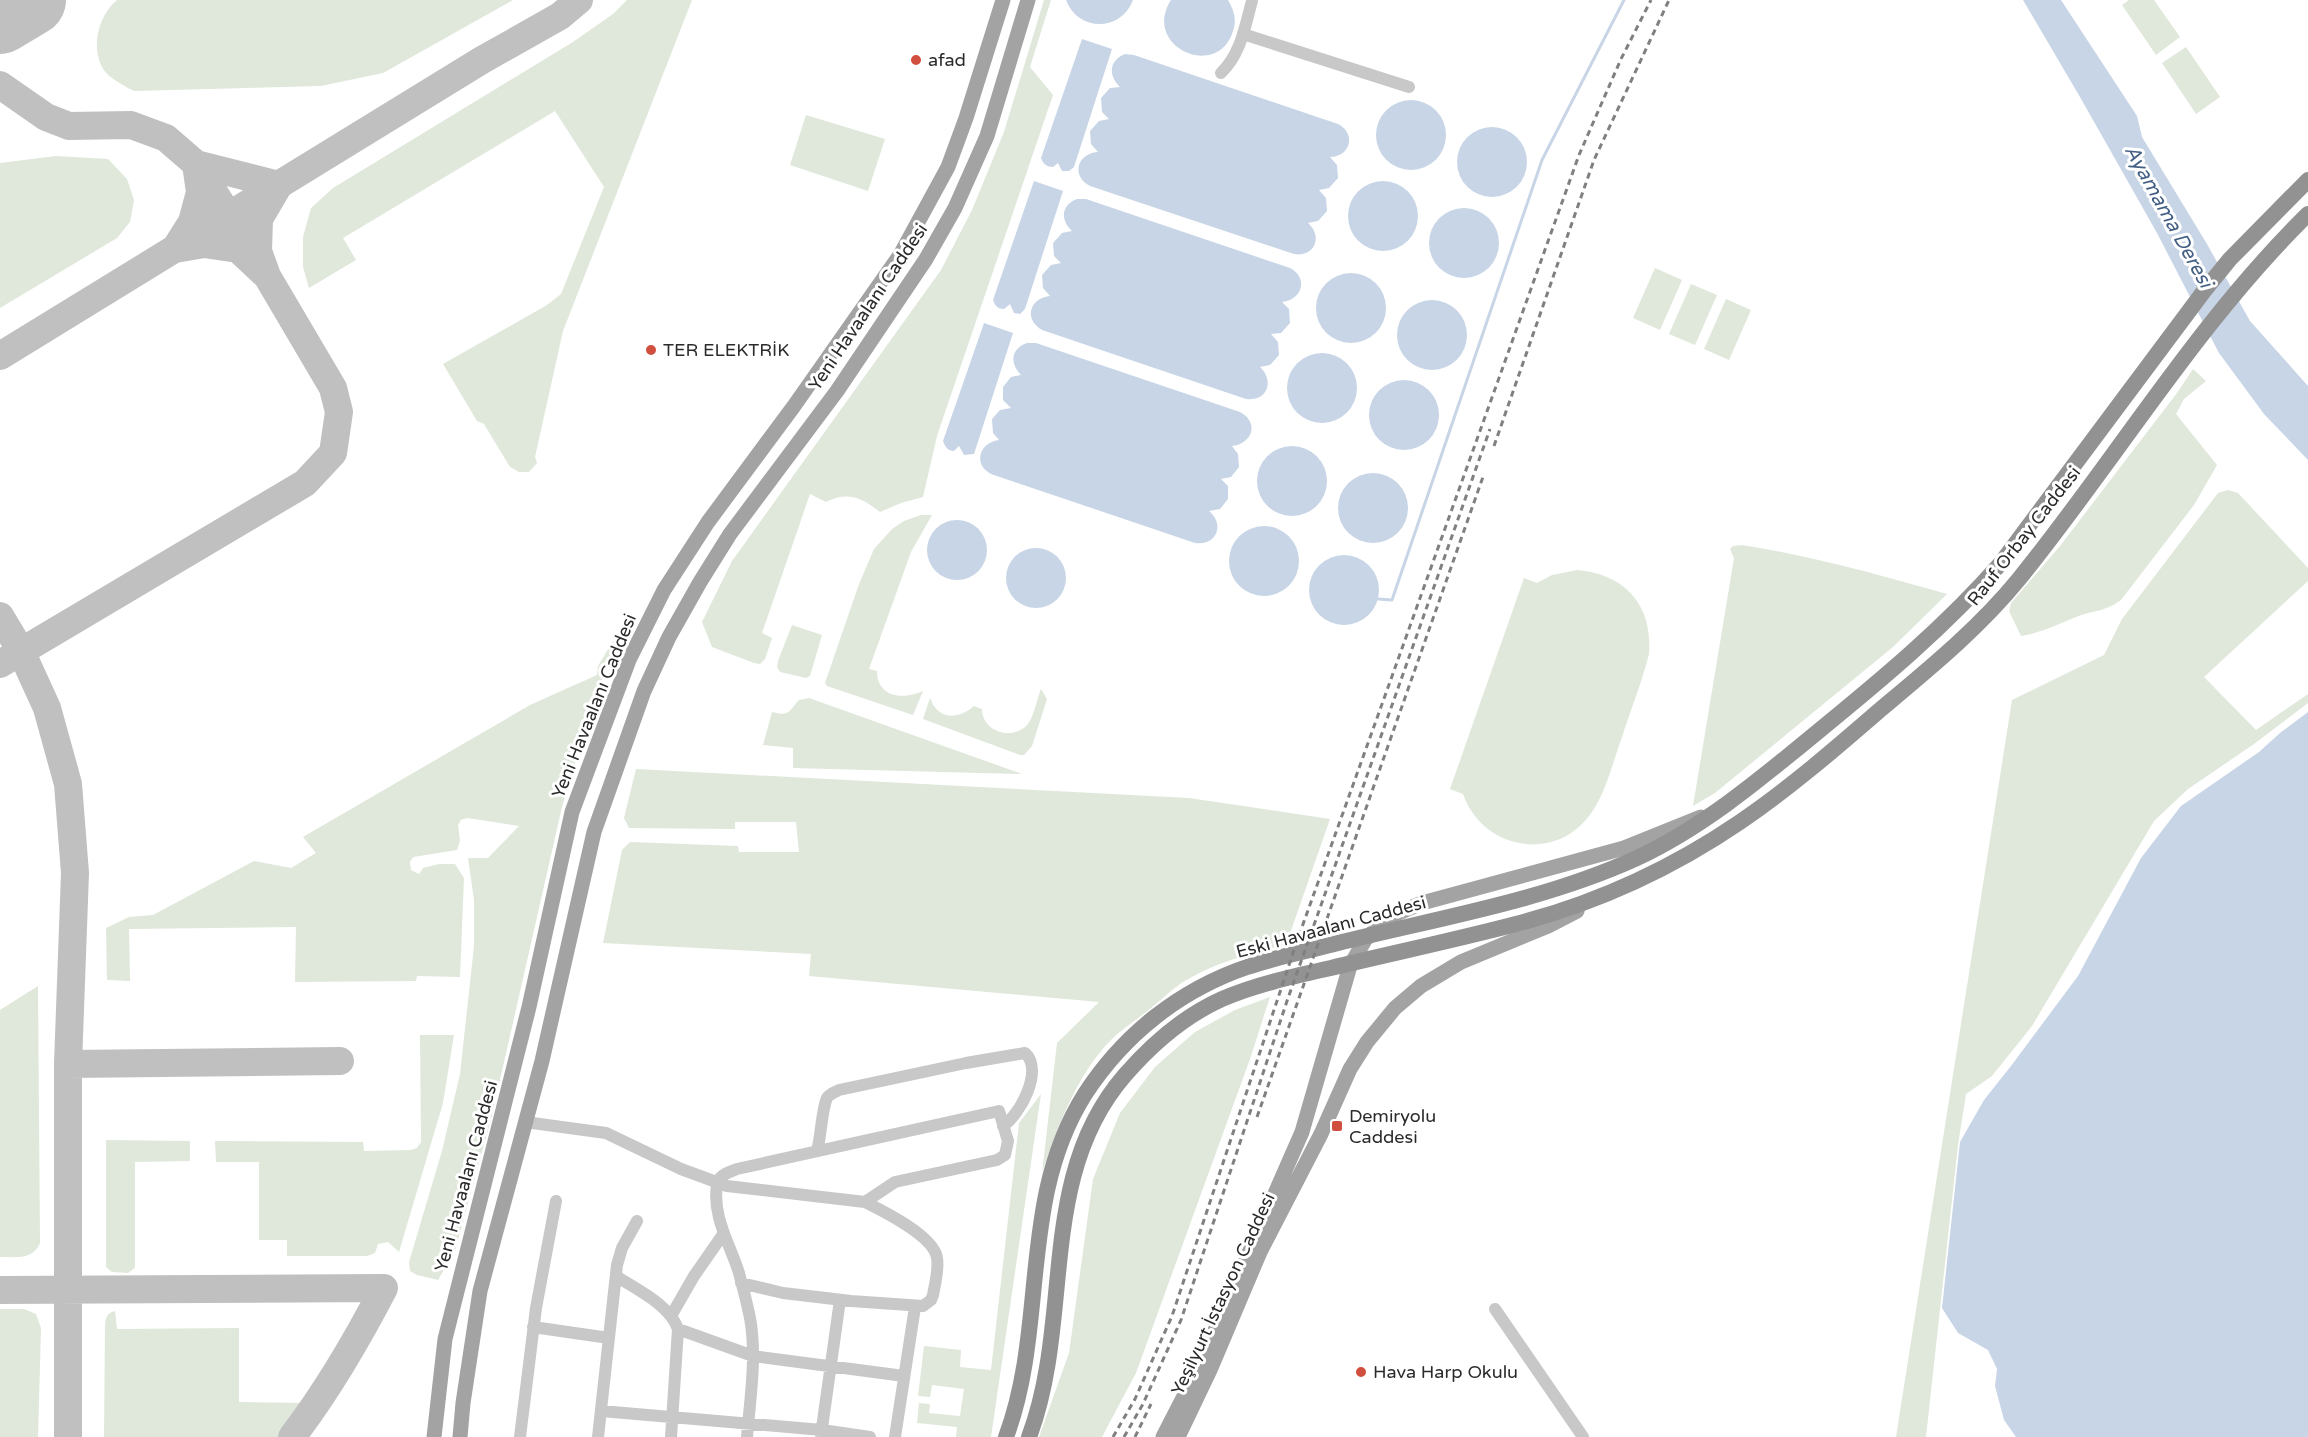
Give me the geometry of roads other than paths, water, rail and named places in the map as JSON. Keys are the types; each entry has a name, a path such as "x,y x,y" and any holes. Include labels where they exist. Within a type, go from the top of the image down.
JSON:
{"highway":[{"name":"Rauf Orbay Caddesi","path":"1714,813 1758,782 1878,683 1959,609 2001,563 2175,328 2230,259 2308,180"},
{"name":"Rauf Orbay Caddesi","path":"1593,900 1675,863 1744,820 1845,740 1969,634 2020,578 2199,338 2247,279 2308,214"},
{"name":"Eski Havaalanı Caddesi","path":"1006,1437 1023,1376 1040,1228 1051,1169 1069,1124 1086,1094 1126,1043 1149,1022 1192,991 1246,967 1572,884 1639,857 1714,813"},
{"path":"1029,1437 1044,1387 1051,1350 1063,1226 1071,1180 1091,1129 1104,1105 1122,1078 1169,1031 1220,1000 1253,988 1521,923 1593,900"}],"main road":[{"name":"Yeni Havaalanı Caddesi","path":"434,1437 445,1339 529,1006 572,812 629,660 664,590 708,522 794,406 903,248 948,166 966,118 1003,0"},
{"name":"Yeni Havaalanı Caddesi","path":"460,1437 462,1403 480,1292 553,1013 594,832 644,691 669,637 730,534 837,391 925,262 955,208 987,136 1028,0"},
{"path":"903,248 925,262"},
{"name":"Yeşilyurt İstasyon Caddesi","path":"1163,1437 1198,1369 1302,1132 1350,966 1365,940 1391,916 1422,903 1624,848 1714,813"},
{"name":"Yeşilyurt İstasyon Caddesi","path":"1178,1437 1210,1370 1260,1252 1304,1168 1350,1069 1367,1042 1395,1008 1421,987 1461,962 1509,940 1548,926 1593,900"},
{"path":"529,1006 553,1013"},
{"path":"502,1117 525,1122"}],"street":[{"path":"1221,73 1228,66 1239,46 1252,1"},
{"path":"1243,34 1409,87"},
{"path":"817,1151 827,1099 832,1093 966,1063 1025,1053 1030,1060 1032,1070 1026,1097 1014,1116 1003,1126"},
{"path":"747,1431 753,1356 750,1319 741,1282 716,1208 717,1183 721,1176 737,1169 999,1111 1008,1141 1008,1150 1005,1155 997,1160 895,1182 865,1202"},
{"path":"525,1122 606,1133 675,1166 727,1186 865,1202 903,1223 928,1243 938,1258 933,1295 927,1305 915,1307 783,1293 741,1282"},
{"path":"520,1437 533,1327 556,1201"},
{"path":"598,1437 616,1276 622,1248 637,1221"},
{"path":"671,1316 694,1276 724,1233"},
{"path":"616,1276 662,1307 671,1316 678,1329 671,1437"},
{"path":"822,1433 840,1300"},
{"path":"895,1437 915,1307"},
{"path":"1495,1309 1583,1437"},
{"path":"533,1327 609,1338"},
{"path":"678,1329 753,1356 904,1376"},
{"path":"601,1411 672,1418 747,1431 870,1437"}],"water":[{"path":"1066,0 1133,0 1119,18 1100,24 1080,18"},
{"path":"1171,0 1228,0 1235,23 1225,46 1213,54 1199,56 1185,52 1173,44 1166,32 1164,17"},
{"name":"Ayamama Deresi","path":"2023,0 2061,0 2137,116 2142,137 2207,244 2250,321 2308,386 2308,460 2264,414 2219,353 2157,233"},
{"path":"1082,39 1112,49 1074,167 1069,171 1062,171 1058,163 1053,167 1049,166 1041,158"},
{"path":"1125,54 1134,55 1338,124 1344,128 1348,133 1349,144 1342,153 1330,157 1337,165 1338,178 1329,188 1319,190 1326,198 1327,211 1318,221 1308,223 1313,228 1316,240 1312,249 1307,253 1294,254 1090,186 1084,181 1078,171 1079,165 1086,156 1098,152 1091,144 1090,131 1099,121 1109,119 1102,112 1101,98 1110,88 1120,87 1113,78 1112,69 1116,60"},
{"path":"1411,100 1424,103 1436,110 1443,122 1446,135 1443,148 1436,160 1424,167 1411,170 1398,167 1386,160 1379,148 1376,135 1379,122 1386,110 1398,103"},
{"path":"1492,127 1505,130 1517,137 1524,149 1527,162 1524,175 1517,187 1505,194 1492,197 1479,194 1467,187 1460,175 1457,162 1460,149 1467,137 1479,130"},
{"path":"1034,181 1063,191 1025,309 1020,314 1014,313 1010,304 1004,309 998,308 993,300"},
{"path":"1383,181 1396,184 1408,191 1415,203 1418,216 1415,229 1408,241 1396,248 1383,251 1370,248 1358,241 1351,229 1348,216 1351,203 1358,191 1370,184"},
{"path":"1077,199 1086,199 1290,268 1296,272 1300,277 1301,288 1294,297 1282,302 1289,309 1290,323 1281,333 1271,334 1278,342 1279,355 1270,365 1260,367 1265,373 1268,384 1264,394 1253,399 1246,399 1042,330 1036,325 1032,320 1031,310 1038,301 1050,296 1043,288 1042,275 1051,265 1061,263 1054,256 1053,243 1062,233 1072,231 1065,222 1064,213 1068,205"},
{"path":"1464,208 1477,211 1489,218 1496,230 1499,243 1496,256 1489,268 1477,275 1464,278 1451,275 1439,268 1432,256 1429,243 1432,230 1439,218 1451,211"},
{"path":"1351,273 1364,276 1376,283 1383,295 1386,308 1383,321 1376,333 1364,340 1351,343 1338,340 1326,333 1319,321 1316,308 1319,295 1326,283 1338,276"},
{"path":"1432,300 1445,303 1457,310 1464,322 1467,335 1464,348 1457,360 1445,367 1432,370 1419,367 1407,360 1400,348 1397,335 1400,322 1407,310 1419,303"},
{"path":"984,323 1013,333 974,454 964,455 959,446 954,451 950,450 943,441"},
{"path":"1027,343 1036,343 1240,412 1246,417 1252,427 1249,437 1232,446 1238,454 1239,467 1231,477 1221,479 1228,486 1228,499 1220,509 1209,511 1217,522 1213,538 1203,543 1195,543 991,474 985,470 980,459 983,449 999,440 993,433 992,419 1000,410 1011,408 1003,400 1003,387 1011,377 1021,375 1015,366 1014,357 1017,349"},
{"path":"1322,353 1335,356 1347,363 1354,375 1357,388 1354,401 1347,413 1335,420 1322,423 1309,420 1297,413 1290,401 1287,388 1290,375 1297,363 1309,356"},
{"path":"1404,380 1417,383 1429,390 1436,402 1439,415 1436,428 1429,440 1417,447 1404,450 1391,447 1379,440 1372,428 1369,415 1372,402 1379,390 1391,383"},
{"path":"1292,446 1305,449 1317,456 1324,468 1327,481 1324,494 1317,506 1305,513 1292,516 1279,513 1267,506 1260,494 1257,481 1260,468 1267,456 1279,449"},
{"path":"1373,473 1386,476 1398,483 1405,495 1408,508 1405,521 1398,533 1386,540 1373,543 1360,540 1348,533 1341,521 1338,508 1341,495 1348,483 1360,476"},
{"path":"951,520 963,520 974,525 982,533 987,550 985,562 974,575 963,580 951,580 940,575 932,567 927,556 927,544 932,533 940,525"},
{"path":"1264,526 1277,529 1289,536 1296,548 1299,561 1296,574 1289,586 1277,593 1264,596 1251,593 1239,586 1232,574 1229,561 1232,548 1239,536 1251,529"},
{"path":"1030,548 1042,548 1053,553 1061,561 1066,578 1064,590 1053,603 1042,608 1030,608 1019,603 1011,595 1006,584 1006,572 1011,561 1019,553"},
{"path":"1344,555 1357,558 1369,565 1376,577 1379,590 1376,603 1369,615 1357,622 1344,625 1331,622 1319,615 1312,603 1309,590 1312,577 1319,565 1331,558"},
{"path":"2308,712 2308,1437 2016,1437 2004,1420 1995,1386 1997,1369 1988,1350 1958,1333 1942,1308 1960,1142 1984,1100 2078,976 2141,858 2181,806 2259,752"}],"waterway":[{"path":"1378,599 1392,600 1542,160 1624,0"}],"railway":[{"path":"1113,1437 1135,1399 1172,1316 1297,941 1579,155 1621,59 1651,0"},
{"path":"1494,446 1594,160 1669,0"},
{"path":"1124,1437 1143,1404 1181,1320 1287,1001 1490,429"},
{"path":"1257,1117 1484,474"},
{"path":"1135,1437 1151,1404"}],"place":[{"name":"afad","path":"916,60"},
{"name":"TER ELEKTRİK","path":"651,350"},
{"name":"Demiryolu Caddesi","path":"1337,1126"},
{"name":"Hava Harp Okulu","path":"1361,1372"}]}
